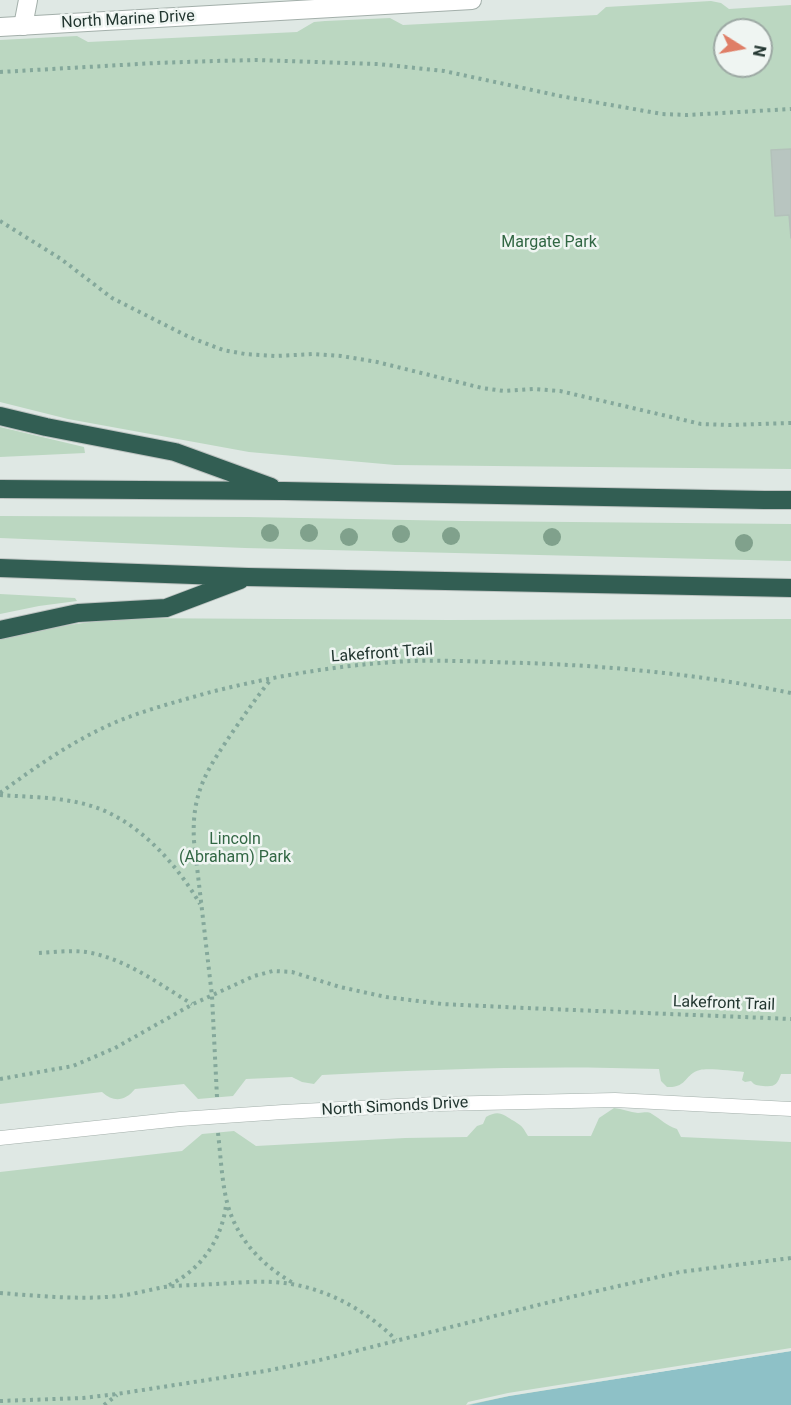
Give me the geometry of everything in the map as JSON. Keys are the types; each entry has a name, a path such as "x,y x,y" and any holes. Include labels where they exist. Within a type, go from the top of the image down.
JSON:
{"highway":[{"path":"0,416 176,452 284,491"},
{"path":"0,489 284,491 791,500"},
{"path":"0,568 248,577 791,588"},
{"path":"0,630 78,613 166,608 248,577"}],"street":[{"path":"23,26 28,0"},
{"name":"North Marine Drive","path":"0,27 349,4 472,0"}],"lane":[{"name":"North Simonds Drive","path":"0,1138 180,1119 436,1104 615,1100 791,1109"}],"path":[{"path":"0,72 257,60 378,64 444,71 571,98 662,114 687,115 791,109"},
{"path":"0,221 61,259 112,298 189,337 223,350 276,356 314,354 350,357 483,388 560,391 701,424 791,423"},
{"name":"Lakefront Trail","path":"0,794 57,753 81,739 148,710 272,678 353,666 414,661 589,666 731,682 791,693"},
{"path":"217,1097 212,996 194,828 195,806 200,787 220,750 272,678"},
{"path":"0,794 77,802 114,814 140,832 169,862 202,906"},
{"path":"39,953 80,951 113,959 135,969 193,1004"},
{"name":"Lakefront Trail","path":"0,1079 73,1066 115,1048 193,1004 254,976 273,971 301,975 386,997 442,1004 791,1018"},
{"path":"218,1133 227,1201 233,1219 251,1249 266,1266 297,1285"},
{"path":"166,1287 189,1273 207,1255 219,1232 227,1201"},
{"path":"0,1401 83,1398 265,1371 316,1361 680,1272 791,1258"},
{"path":"0,1293 95,1297 120,1296 166,1287 254,1282 281,1283 297,1285 326,1294 352,1307 380,1325 396,1341"},
{"path":"104,1405 117,1394"}],"green space":[{"name":"Margate Park","path":"711,1 721,3 729,9 791,5 791,469 395,465 249,452 68,419 0,402 0,40 77,36 88,42 297,32 314,22 325,21 390,18 403,25 597,15 606,7"},
{"path":"0,427 84,447 85,453 0,457"},
{"path":"0,516 791,524 791,561 245,548 0,538"},
{"path":"0,594 75,598 77,601 0,614"},
{"name":"Lincoln (Abraham) Park","path":"119,618 791,619 791,1074 781,1074 773,1086 767,1086 756,1085 751,1081 745,1082 742,1080 744,1072 704,1069 691,1074 679,1085 667,1087 661,1081 659,1069 532,1068 406,1071 322,1075 314,1084 292,1077 246,1079 233,1096 198,1099 184,1084 135,1089 119,1099 106,1096 102,1092 0,1104 0,638"},
{"path":"614,1108 650,1113 677,1129 681,1137 791,1142 791,1351 660,1371 469,1405 0,1405 0,1172 182,1151 202,1134 234,1131 256,1146 467,1137 477,1126 483,1124 486,1117 498,1113 519,1124 528,1136 591,1136 599,1118"}],"water":[{"path":"791,1351 791,1405 469,1405 509,1396"}],"pier":[{"path":"791,1348 791,1351 509,1396 466,1405 468,1402 508,1393"}],"building":[{"path":"791,149 791,238 789,215 775,216 771,150"}]}
